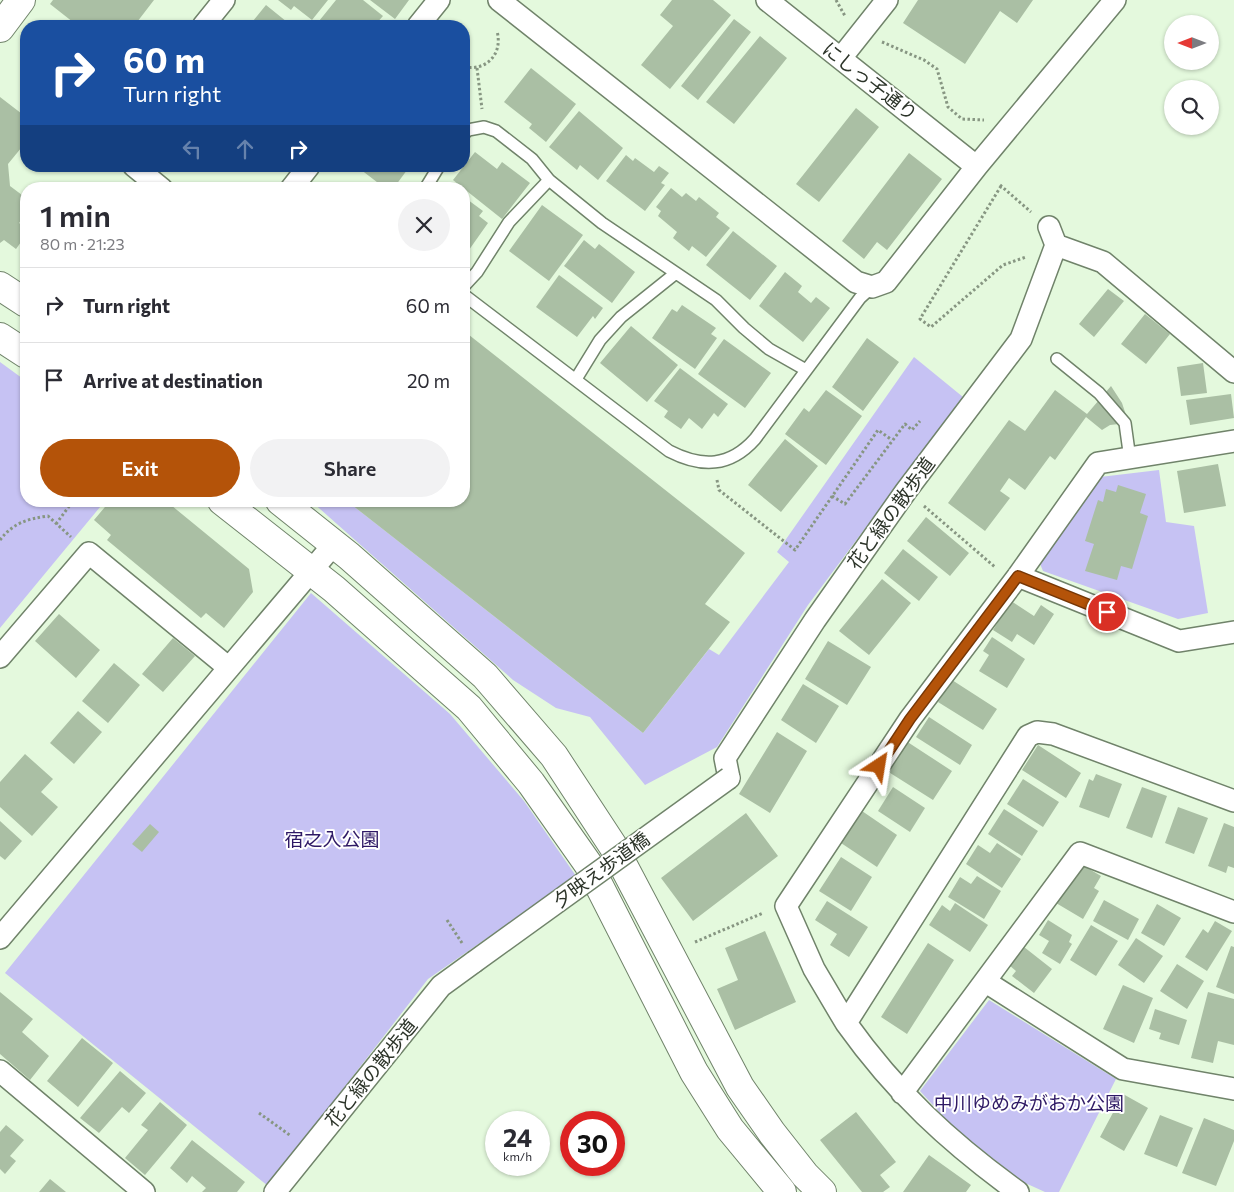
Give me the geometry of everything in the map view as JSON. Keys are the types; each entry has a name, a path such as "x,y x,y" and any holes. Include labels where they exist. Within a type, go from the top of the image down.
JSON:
{"street":[{"path":"0,28 21,0"},
{"path":"208,20 224,0"},
{"path":"423,20 439,0"},
{"path":"498,0 856,282 872,287 886,282 977,166 1115,0"},
{"name":"にしっ子通り","path":"767,0 972,163"},
{"path":"841,58 887,0"},
{"path":"141,172 153,182"},
{"path":"296,182 304,172"},
{"path":"1052,236 1102,262 1234,372"},
{"name":"花と緑の散歩道","path":"729,778 725,758 815,620 906,491 1021,339 1052,236"},
{"path":"0,286 20,299"},
{"path":"0,337 20,350"},
{"path":"1018,1192 959,1148 929,1122 872,1060 846,1023 814,969 786,906 910,719 1018,576 1098,463 1234,441"},
{"path":"230,507 334,588 469,708 531,784 588,864 694,1072 730,1129 782,1192"},
{"path":"288,507 334,544 485,676 554,756 613,846 740,1087 772,1133 822,1192"},
{"path":"0,938 334,544"},
{"path":"0,657 89,553 229,668"},
{"path":"1018,576 1179,641 1234,632"},
{"path":"846,1023 1028,736 1037,732 1053,734 1234,801"},
{"name":"夕映え歩道橋","path":"474,962 729,778"},
{"path":"902,1092 986,982 1080,853 1234,912"},
{"name":"花と緑の散歩道","path":"275,1192 441,986 474,962"},
{"path":"986,982 1123,1069 1234,1088"},
{"path":"0,1071 144,1192"}],"lane":[{"path":"470,130 484,127 496,131 532,159 549,180 602,223 716,300 744,328 769,349 806,370"},
{"path":"470,280 477,272 509,222 549,180"},
{"path":"576,379 600,340 621,317 676,273"},
{"path":"470,300 669,451 692,460 714,462 735,457 746,449 860,298 872,287"},
{"path":"1057,359 1099,393 1125,423 1130,459"}],"path":[{"path":"836,0 842,14 862,32 898,51 924,60 937,70 948,107 962,119 987,120"},
{"path":"470,68 477,68 489,63 498,48 499,40 494,26"},
{"path":"477,68 484,127"},
{"path":"1001,186 1052,236 1003,266 931,327 920,318 1001,186"},
{"path":"832,496 845,504 905,424 912,430 920,421"},
{"path":"714,462 719,490 795,550 878,430 892,440"},
{"path":"906,491 996,568 1018,576"},
{"path":"56,524 69,507"},
{"path":"0,540 6,532 24,519 48,516 89,553"},
{"path":"669,953 768,911 786,906"},
{"path":"259,1113 310,1149"}],"green space":[{"path":"914,357 963,397 808,605 717,747 645,785 590,717 556,708 513,680 318,507 355,507 643,733 709,649 719,655 789,562 777,552"},
{"path":"0,362 20,377 20,507 100,507 0,628"},
{"path":"1159,470 1166,522 1194,526 1208,613 1178,619 1043,571 1038,559 1100,477"},
{"name":"宿之入公園","path":"311,593 450,714 524,801 576,876 428,979 268,1186 5,973"},
{"name":"中川ゆめみがおか公園","path":"989,1000 1116,1079 1059,1192 1045,1192 1023,1182 954,1128 920,1091"}],"building":[{"path":"53,0 154,0 139,20 70,20 50,4"},
{"path":"278,0 328,0 312,20 294,6 291,10"},
{"path":"336,0 363,0 383,16 379,20 320,20"},
{"path":"370,0 409,0 395,19"},
{"path":"672,0 713,0 731,15 670,89 641,65 673,26 660,15"},
{"path":"918,0 1033,0 1017,23 1000,11 965,64 903,23"},
{"path":"266,5 285,20 254,20"},
{"path":"734,19 751,32 698,100 681,86"},
{"path":"760,36 787,58 734,124 706,102"},
{"path":"531,68 576,104 546,142 529,128 532,124 504,102"},
{"path":"0,97 20,112 20,149 8,164 10,186 20,194 20,243 16,249 4,240 0,243"},
{"path":"856,108 879,127 819,202 796,184"},
{"path":"579,111 623,148 598,180 580,165 577,170 549,147"},
{"path":"475,152 497,169 502,162 530,183 502,219 470,194 470,182 456,182 453,180 459,172 470,172 470,158"},
{"path":"909,153 942,179 887,250 877,242 864,259 842,241"},
{"path":"626,155 633,161 635,158 654,172 659,166 669,173 661,183 665,185 645,211 606,181"},
{"path":"364,172 406,172 398,182 377,182"},
{"path":"671,188 682,197 686,193 696,201 699,197 719,213 716,217 730,228 706,257 692,246 689,251 673,238 677,232 658,216 661,211 656,207"},
{"path":"470,201 483,211 479,216 488,223 470,248"},
{"path":"542,205 583,235 549,281 509,251"},
{"path":"733,231 777,266 750,300 706,265"},
{"path":"584,240 595,249 599,244 635,272 612,303 564,266"},
{"path":"785,272 802,286 798,292 811,303 816,297 830,308 803,342 759,306"},
{"path":"559,275 603,308 595,319 593,316 577,337 536,307"},
{"path":"1108,289 1124,301 1094,337 1079,324"},
{"path":"682,305 716,328 711,334 717,338 695,369 652,338 672,309 677,312"},
{"path":"1145,314 1170,334 1146,364 1121,344"},
{"path":"631,326 678,365 647,402 600,363"},
{"path":"470,336 745,553 705,604 730,622 643,733 355,507 470,507"},
{"path":"867,338 899,362 863,411 832,387"},
{"path":"724,339 771,373 745,408 698,374"},
{"path":"1203,363 1207,393 1181,396 1177,367"},
{"path":"680,368 728,404 718,417 714,413 702,429 689,418 681,429 664,417 668,411 654,401"},
{"path":"1111,386 1122,403 1126,415 1119,424 1110,425 1102,430 1086,417 1055,460 1050,456 1025,490 1009,478 1000,491 1010,498 985,531 948,503 1009,420 1025,431 1055,390 1087,414"},
{"path":"826,390 862,416 826,465 785,434 804,408 809,412"},
{"path":"1231,394 1234,418 1190,425 1186,400"},
{"path":"785,439 818,466 781,512 748,485"},
{"path":"1218,464 1226,506 1184,513 1177,471"},
{"path":"1118,485 1146,494 1140,513 1148,516 1132,569 1121,566 1117,580 1085,571 1094,544 1085,541 1098,500 1103,502 1106,489 1116,492"},
{"path":"105,507 173,507 249,569 253,592 224,628 206,613 201,618 107,540 111,535 94,520"},
{"path":"926,517 969,553 950,576 907,541"},
{"path":"903,549 938,577 919,601 884,573"},
{"path":"882,579 911,603 869,655 839,631"},
{"path":"1011,601 1034,616 1041,605 1054,614 1034,645 1017,634 1012,642 993,630"},
{"path":"59,614 100,650 76,678 35,641"},
{"path":"992,637 1025,659 1007,688 979,671 989,655 983,651"},
{"path":"173,638 195,656 163,692 142,674"},
{"path":"828,641 871,667 847,705 805,679"},
{"path":"114,663 140,685 108,723 82,701"},
{"path":"952,680 997,709 983,730 938,702"},
{"path":"803,684 839,706 816,743 781,720"},
{"path":"78,711 102,732 74,764 50,743"},
{"path":"929,717 972,745 960,765 916,737"},
{"path":"777,732 807,751 770,813 739,794"},
{"path":"906,741 952,771 933,800 887,771"},
{"path":"1038,745 1081,773 1066,798 1022,770"},
{"path":"25,754 53,779 41,792 58,807 32,836 0,807 0,782"},
{"path":"1096,774 1122,784 1109,818 1079,807 1089,779 1093,781"},
{"path":"1023,779 1059,802 1043,827 1007,804"},
{"path":"893,787 925,808 910,832 878,811"},
{"path":"1142,787 1167,796 1152,838 1126,828"},
{"path":"1178,807 1208,818 1194,854 1165,843"},
{"path":"1004,809 1038,831 1022,856 988,834"},
{"path":"862,811 897,835 877,867 841,843"},
{"path":"746,813 778,856 693,921 661,878"},
{"path":"0,821 22,841 5,860 0,856"},
{"path":"1224,823 1234,827 1234,868 1228,866 1226,873 1208,866"},
{"path":"150,824 159,832 142,852 132,844"},
{"path":"997,843 1021,859 1002,888 966,864 978,845 990,853"},
{"path":"841,857 872,877 851,911 819,891"},
{"path":"1084,866 1101,876 1094,888 1099,891 1083,919 1056,903 1072,876 1076,878"},
{"path":"977,876 1001,891 984,919 948,897 960,877 971,884"},
{"path":"1104,900 1139,919 1128,940 1093,921"},
{"path":"827,901 868,927 849,957 830,945 837,934 815,920"},
{"path":"955,903 988,925 970,952 929,925 942,905 950,911"},
{"path":"1157,904 1181,918 1164,946 1141,933"},
{"path":"1048,920 1072,935 1069,942 1072,944 1060,964 1042,953 1049,941 1039,935"},
{"path":"1215,921 1232,931 1207,971 1185,957 1203,929 1208,933"},
{"path":"1091,925 1118,941 1096,976 1070,960"},
{"path":"765,931 796,1002 735,1030 717,989 738,980 725,948"},
{"path":"1136,938 1163,956 1144,983 1118,965"},
{"path":"928,943 954,960 907,1034 881,1017"},
{"path":"1231,946 1234,947 1234,994 1216,987"},
{"path":"1024,947 1052,969 1034,993 1012,976 1016,971 1009,965"},
{"path":"1177,964 1204,981 1187,1009 1160,991"},
{"path":"1123,985 1153,998 1134,1043 1103,1029"},
{"path":"0,992 33,1019 22,1032 49,1056 30,1080 0,1054"},
{"path":"1208,992 1234,999 1234,1045 1218,1041 1213,1063 1191,1058"},
{"path":"1155,1009 1187,1020 1179,1045 1159,1039 1161,1033 1149,1029"},
{"path":"82,1038 113,1063 78,1107 47,1081"},
{"path":"120,1071 146,1093 129,1113 122,1107 99,1133 80,1118"},
{"path":"1123,1094 1148,1108 1124,1151 1100,1137"},
{"path":"160,1102 187,1125 145,1175 125,1158 148,1130 141,1125"},
{"path":"856,1112 896,1162 880,1175 890,1187 883,1192 862,1192 820,1140"},
{"path":"1160,1115 1193,1128 1177,1167 1144,1154"},
{"path":"1204,1118 1234,1130 1234,1141 1216,1186 1182,1173"},
{"path":"6,1125 24,1140 10,1156 16,1161 5,1174 0,1169 0,1132"},
{"path":"192,1140 245,1182 237,1192 202,1192 206,1188 192,1176 187,1183 170,1168"},
{"path":"929,1155 971,1185 966,1192 903,1192"},
{"path":"50,1179 66,1192 39,1192"}],"route":[{"path":"879,766 910,719 1018,576 1107,612"}]}
